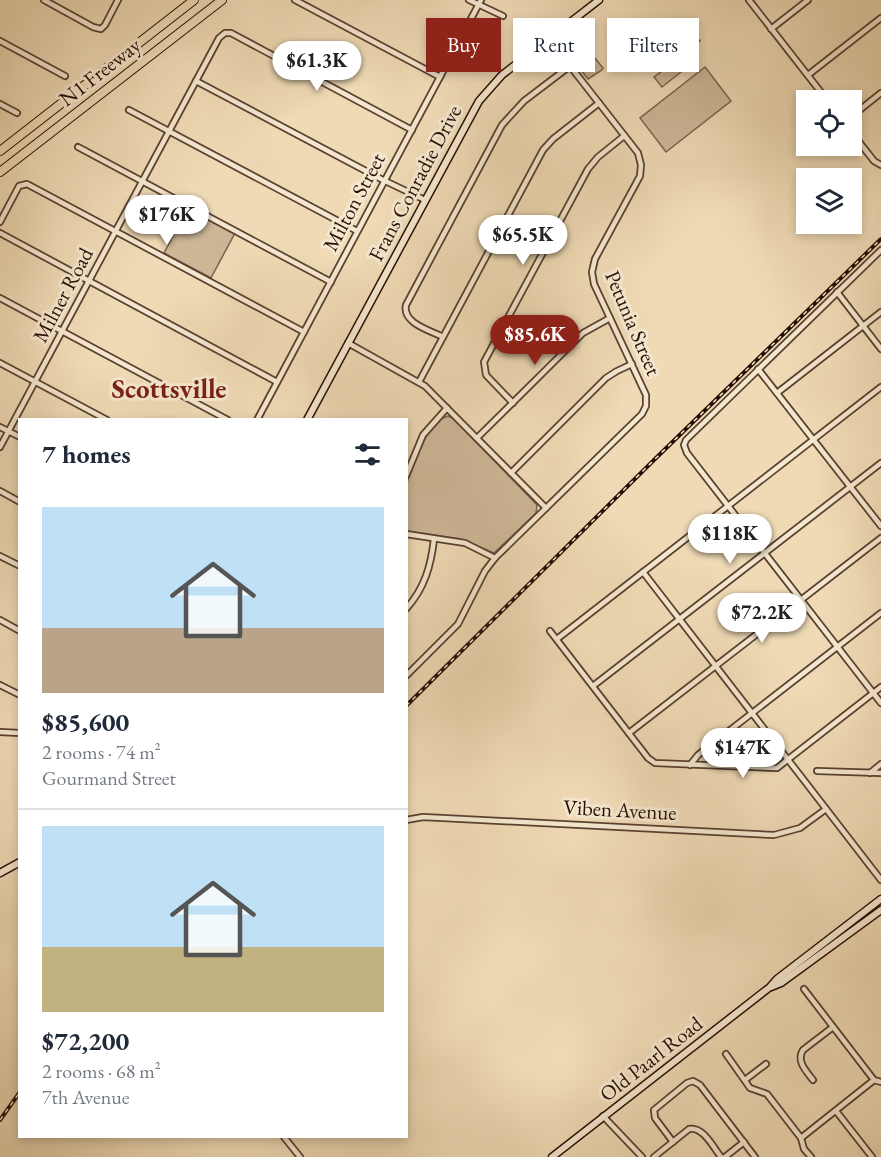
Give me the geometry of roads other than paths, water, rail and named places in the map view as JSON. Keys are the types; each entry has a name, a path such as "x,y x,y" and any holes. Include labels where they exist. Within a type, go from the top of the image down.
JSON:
{"highway":[{"name":"N1 Freeway","path":"0,151 194,0"},
{"name":"N1 Freeway","path":"0,172 222,0"}],"main road":[{"name":"Frans Conradie Drive","path":"576,18 599,0"},
{"name":"Frans Conradie Drive","path":"308,418 474,108 484,94 513,67"},
{"path":"0,873 18,863"},
{"name":"Old Paarl Road","path":"552,1157 881,899"},
{"name":"Old Paarl Road","path":"770,987 781,983 881,910"}],"street":[{"path":"44,0 93,27 101,29 118,0"},
{"path":"296,0 440,77"},
{"path":"469,0 480,2 502,16"},
{"path":"749,0 819,90"},
{"path":"771,29 808,0"},
{"name":"Milton Street","path":"258,418 480,2"},
{"path":"808,75 881,18"},
{"name":"Milner Road","path":"0,447 219,38 225,33 231,33 412,130"},
{"path":"0,41 65,76"},
{"path":"443,337 409,318 405,312 406,304 502,125 524,101 562,72"},
{"name":"Petunia Street","path":"408,674 458,624 485,571 495,558 644,410 646,395 594,284 592,272 595,259 641,172 640,157 575,72"},
{"path":"196,81 425,200"},
{"path":"862,108 881,93"},
{"path":"418,382 543,150 553,139 599,103"},
{"path":"0,104 17,113"},
{"path":"129,110 357,231"},
{"path":"513,403 486,375 483,367 485,359 588,169 598,157 624,136"},
{"path":"862,146 874,161 881,165"},
{"path":"78,147 331,282"},
{"path":"0,222 20,186 24,183 304,332"},
{"path":"0,233 277,382"},
{"path":"881,250 686,440 684,445 685,451 881,703"},
{"path":"837,292 881,349"},
{"path":"0,298 224,418"},
{"path":"777,393 881,312"},
{"path":"477,438 583,333 610,318"},
{"path":"348,343 418,382 447,408 546,508"},
{"path":"0,363 103,418"},
{"path":"510,473 610,375 632,364"},
{"path":"758,369 881,526"},
{"path":"556,639 881,387"},
{"path":"408,471 423,435 447,408"},
{"path":"0,427 18,436"},
{"path":"593,686 881,463"},
{"path":"0,491 18,501"},
{"path":"408,534 465,543 495,558"},
{"path":"408,607 416,597 429,570 434,538"},
{"path":"628,733 881,538"},
{"path":"0,556 18,565"},
{"path":"643,572 881,880"},
{"path":"690,765 698,755 881,613"},
{"path":"0,620 18,629"},
{"path":"550,631 628,733 651,761 658,763 772,769 788,761 881,687"},
{"path":"0,685 18,694"},
{"path":"0,732 18,733"},
{"path":"870,773 881,764"},
{"path":"817,771 881,773"},
{"name":"Viben Avenue","path":"408,820 423,817 774,835 800,828 826,809"},
{"path":"804,989 874,1080 881,1082"},
{"path":"813,1080 802,1064 800,1054 833,1027"},
{"path":"726,1054 751,1088 766,1094 804,1142 804,1149 811,1157"},
{"path":"745,1080 766,1064"},
{"path":"801,1138 874,1080"},
{"path":"673,1142 655,1118 654,1112 656,1107 691,1081 700,1085 756,1157"},
{"path":"836,1111 872,1157"},
{"path":"603,1116 642,1157"},
{"path":"654,1157 689,1129 696,1128 723,1157 744,1142"},
{"path":"285,1138 300,1157"}],"railway":[{"path":"408,704 881,239"},
{"path":"0,1120 18,1095"}],"district":[{"name":"Scottsville","path":"169,389"}]}
